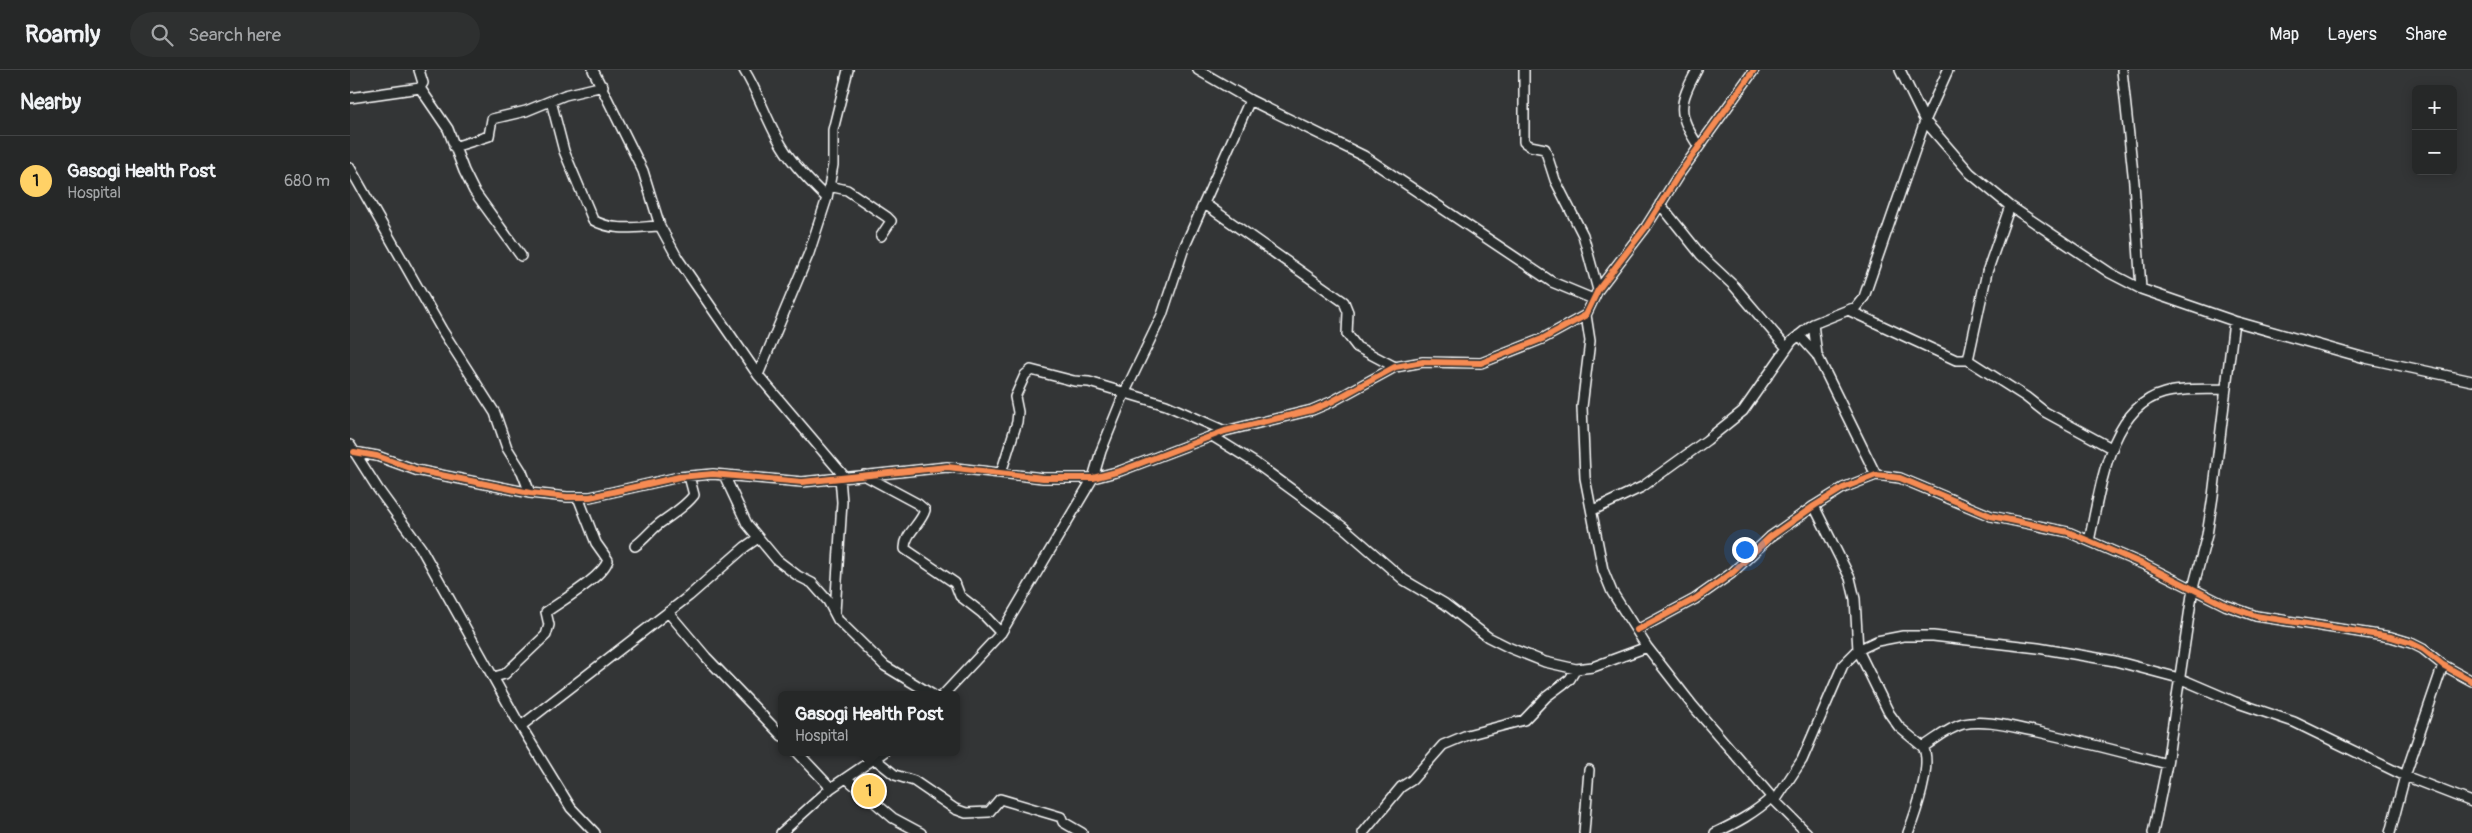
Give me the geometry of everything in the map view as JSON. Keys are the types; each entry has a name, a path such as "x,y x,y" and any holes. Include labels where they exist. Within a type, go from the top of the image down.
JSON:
{"street":[{"path":"419,70 423,83 420,88"},
{"path":"594,70 643,171 660,226 699,293 758,375 842,477 834,612"},
{"path":"744,70 756,90 778,140 814,186 827,198"},
{"path":"758,375 809,253 827,198 833,165 833,130 848,70"},
{"path":"1198,70 1250,100 1364,156 1552,282 1593,299"},
{"path":"1524,70 1524,142 1530,146 1545,149 1548,155 1555,180 1583,234 1598,290"},
{"path":"1697,70 1684,96 1682,111 1684,124 1699,147"},
{"path":"1754,70 1699,147 1646,227 1598,290 1586,315 1590,341 1582,407 1585,478 1603,570 1620,607 1647,647 1720,738 1807,833"},
{"path":"1900,70 1925,121 1970,172 2010,206 2090,261 2141,289 2234,321 2365,358 2472,381"},
{"path":"1592,510 1642,487 1743,411 1786,347 1798,335 1813,324 1856,307 1864,297 1925,121 1948,70"},
{"path":"2122,70 2134,183 2141,289"},
{"path":"454,146 489,136 492,119 526,111 551,101 603,86"},
{"path":"350,98 420,88"},
{"path":"420,88 448,130 474,191 521,256"},
{"path":"946,691 1001,633 1093,478 1100,451 1124,394 1162,315 1184,248 1250,100"},
{"path":"551,101 564,151 593,220 601,225 617,228 660,226"},
{"path":"350,168 442,330 495,413 507,448 522,472 530,493"},
{"path":"830,186 847,190 888,217 892,221 881,236"},
{"path":"1205,204 1344,302 1348,312 1347,334 1357,347 1395,367"},
{"path":"1660,204 1702,255 1734,286 1786,347"},
{"path":"1968,360 1987,272 2010,206"},
{"path":"1848,310 1956,360 1968,360 2045,412 2112,449"},
{"path":"352,448 416,470 530,493 578,497 617,492 689,476 724,475 802,482 947,467 1043,478 1093,478 1158,458 1225,431 1312,410 1331,402 1395,367 1422,362 1481,363 1542,338 1586,315"},
{"path":"2153,833 2167,764 2193,588 2207,536 2234,321"},
{"path":"1813,324 1817,356"},
{"path":"1798,335 1817,356 1876,475"},
{"path":"1000,473 1017,422 1018,412 1015,397 1025,375 1031,370 1074,381 1089,382 1166,405 1225,431"},
{"path":"2089,541 2112,449 2130,414 2141,404 2164,394 2226,389"},
{"path":"1212,436 1254,462 1335,521 1404,580 1445,604 1488,637 1533,658 1576,669 1592,667 1647,647"},
{"path":"352,448 378,490 421,548 571,808 595,833"},
{"path":"724,475 747,524 786,568 812,583 838,620 885,666 926,691"},
{"path":"864,475 918,504 925,510 923,518 905,544 905,549 955,583 960,596 982,613 1001,633"},
{"path":"1637,630 1695,599 1732,573 1770,537 1814,506 1842,488 1876,475 1900,478 1991,516 2068,532 2193,588 2225,605 2256,616 2411,643 2432,654 2443,665 2472,681"},
{"path":"635,546 650,535 659,524 680,510 694,495 689,476"},
{"path":"494,677 504,674 546,635 549,625 546,612 595,577 606,565 608,560 589,528 578,497"},
{"path":"1814,506 1850,578 1855,599 1858,650 1889,713 1899,727 1924,747 1926,752 1916,812 1908,833"},
{"path":"522,726 668,612 758,538"},
{"path":"668,612 706,657 778,732"},
{"path":"1715,833 1738,822 1774,799 1802,760 1843,665 1858,650 1877,641 1903,636 1933,636 2058,651 2115,661 2179,678 2235,702 2294,722 2405,776 2472,802"},
{"path":"2391,832 2405,776 2443,665"},
{"path":"1363,833 1402,787 1412,780 1443,745 1467,735 1524,720 1546,697 1570,679 1576,669"},
{"path":"1924,747 1954,727 1965,724 1988,724 2074,739 2167,764"},
{"path":"801,756 831,788"},
{"path":"780,833 831,788 879,756"},
{"path":"875,759 895,776 914,782 940,800 966,813 989,812 1000,799 1051,812 1061,817 1063,822 1082,833"},
{"path":"1586,833 1589,770"},
{"path":"846,778 893,818 921,833"}],"cycle path":[{"path":"354,452 377,456 416,470 530,493 567,497 590,497 679,477 713,474 802,482 947,467 1043,478 1093,478 1120,471 1225,431 1312,410 1331,402 1395,367 1423,362 1481,363 1542,339 1586,315 1598,290 1646,227 1678,176 1754,70"},
{"path":"1637,630 1695,599 1732,573 1770,537 1814,506 1843,488 1876,475 1900,478 1991,516 2068,532 2145,565 2225,605 2256,616 2391,637 2411,643 2423,649 2443,665 2472,681"}],"place":[{"name":"Gasogi Health Post","path":"869,791"}]}
